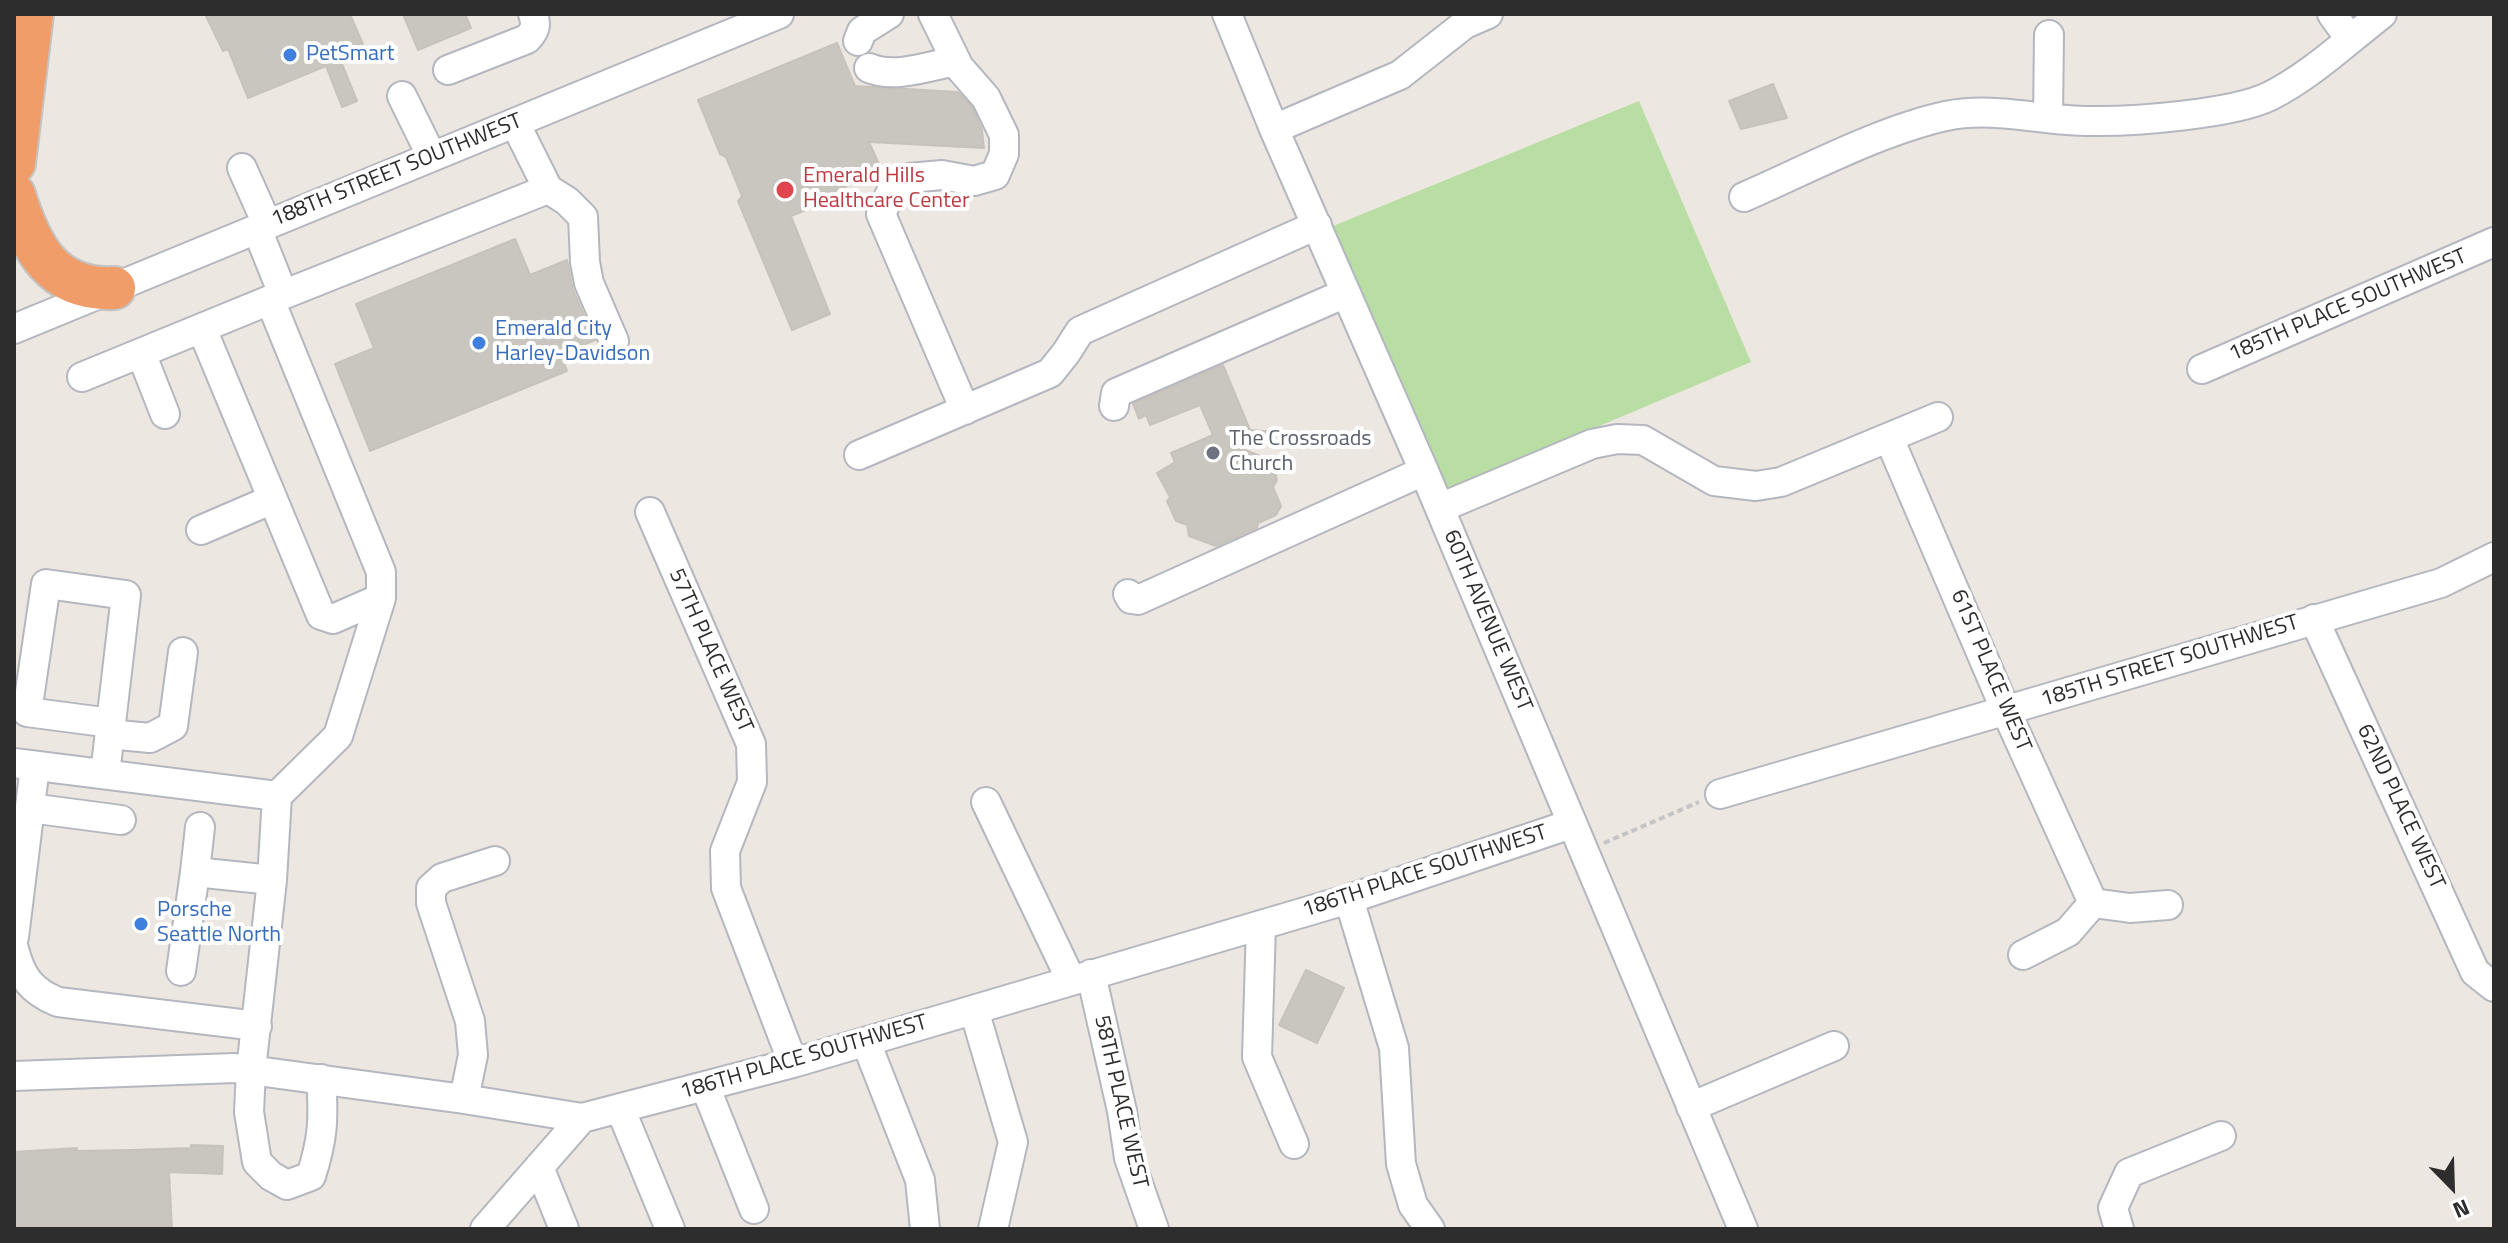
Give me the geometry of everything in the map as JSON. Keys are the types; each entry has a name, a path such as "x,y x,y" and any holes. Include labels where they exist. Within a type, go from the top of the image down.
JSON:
{"highway":[{"path":"14,163 32,14"},
{"path":"14,195 34,246 52,269 61,277 87,287 114,288"}],"street":[{"path":"448,70 527,39 534,32 536,23 533,14"},
{"name":"188TH STREET SOUTHWEST","path":"14,329 779,14"},
{"path":"858,41 862,31 889,14"},
{"path":"933,14 956,61 986,98 1004,135 1004,154 995,175 974,181 942,175 909,178 890,194 881,214 965,410"},
{"name":"60TH AVENUE WEST","path":"1227,14 1440,508 1743,1229"},
{"path":"1274,129 1400,75 1465,24 1488,14"},
{"path":"2332,14 2350,39"},
{"path":"1744,197 1901,129 1946,116 1982,112 2091,122 2151,118 2248,104 2292,82 2382,14"},
{"path":"2048,118 2049,35"},
{"path":"869,68 881,73 894,73 956,61"},
{"path":"402,96 432,157"},
{"path":"515,123 548,189 567,201 583,217 589,283 614,341"},
{"path":"242,168 262,227 277,297 381,572 381,598 338,736 277,796 272,880 249,1112 257,1162 271,1176 287,1185 311,1176 318,1155 325,1120 321,1079"},
{"path":"82,377 548,189"},
{"path":"859,455 1050,373 1080,331 1317,225"},
{"name":"185TH PLACE SOUTHWEST","path":"2202,369 2494,242"},
{"path":"1114,406 1116,393 1346,293"},
{"path":"202,329 321,615 333,619 381,598"},
{"path":"141,353 165,414"},
{"path":"1440,508 1592,444 1617,439 1643,440 1714,481 1756,486 1781,482 1938,417"},
{"name":"61ST PLACE WEST","path":"1889,438 2006,711 2093,903"},
{"path":"1128,594 1131,599 1138,600 1424,471"},
{"path":"201,530 273,499"},
{"name":"57TH PLACE WEST","path":"650,512 751,744 752,782 725,851 726,888 793,1063"},
{"name":"185TH STREET SOUTHWEST","path":"1720,794 1841,756 2006,711 2441,583 2494,557"},
{"path":"105,774 110,729 126,595 46,584 27,712 110,729 150,738 173,726 183,652"},
{"name":"62ND PLACE WEST","path":"2314,619 2475,972 2494,987"},
{"path":"14,937 30,808 25,764 277,796"},
{"name":"58TH PLACE WEST","path":"986,802 1081,977 1107,1053 1122,1111 1129,1158 1154,1229"},
{"path":"30,808 121,820"},
{"name":"186TH PLACE SOUTHWEST","path":"14,1076 235,1068 582,1118 793,1063 1349,899 1571,824"},
{"path":"181,971 200,827"},
{"path":"464,1099 473,1055 470,1021 431,903 431,888 442,878 495,861"},
{"path":"195,872 272,880"},
{"path":"1349,899 1394,1048 1401,1164 1413,1205 1430,1229"},
{"path":"2023,955 2068,932 2093,903 2130,908 2168,905"},
{"path":"1261,925 1257,1057 1294,1144"},
{"path":"14,949 17,963 28,982 40,995 58,1002 257,1026"},
{"path":"974,1010 1013,1142 993,1229"},
{"path":"866,1042 920,1180 925,1229"},
{"path":"1691,1107 1834,1046"},
{"path":"705,1086 754,1209"},
{"path":"620,1108 670,1229"},
{"path":"485,1229 582,1118"},
{"path":"2116,1219 2129,1173 2221,1136"},
{"path":"539,1167 564,1229"}],"path":[{"path":"1583,852 1720,794"}],"green space":[{"path":"1639,101 1751,362 1443,492 1333,226"}],"building":[{"name":"PetSmart","path":"205,14 350,14 365,49 340,59 357,101 342,107 326,66 248,98 228,49 223,51"},
{"path":"403,14 465,14 471,28 418,50"},
{"name":"Emerald Hills Healthcare Center","path":"837,43 855,86 958,92 972,107 982,130 984,148 869,142 882,171 833,192 836,198 791,216 830,314 792,330 738,201 742,196 726,157 720,154 698,100"},
{"path":"1773,84 1787,118 1741,129 1729,101"},
{"name":"Emerald City Harley-Davidson","path":"515,239 530,275 567,260 573,290 595,340 561,354 567,371 370,451 335,364 374,348 356,304"},
{"name":"The Crossroads Church","path":"1223,365 1250,430 1278,432 1243,449 1272,461 1277,480 1273,487 1281,506 1276,515 1258,523 1257,528 1216,546 1189,536 1187,525 1176,521 1167,501 1170,497 1157,473 1175,462 1171,453 1213,435 1200,405 1150,425 1146,415 1139,419 1133,404"},
{"path":"1306,970 1344,988 1317,1043 1279,1025"},
{"path":"191,1145 223,1146 222,1174 169,1172 172,1229 14,1229 14,1152 77,1148 77,1151 191,1148"}],"place":[{"name":"PetSmart","path":"290,55"},
{"name":"Emerald Hills Healthcare Center","path":"785,190"},
{"name":"Emerald City Harley-Davidson","path":"479,343"},
{"name":"The Crossroads Church","path":"1213,453"},
{"name":"Porsche Seattle North","path":"141,924"}]}
